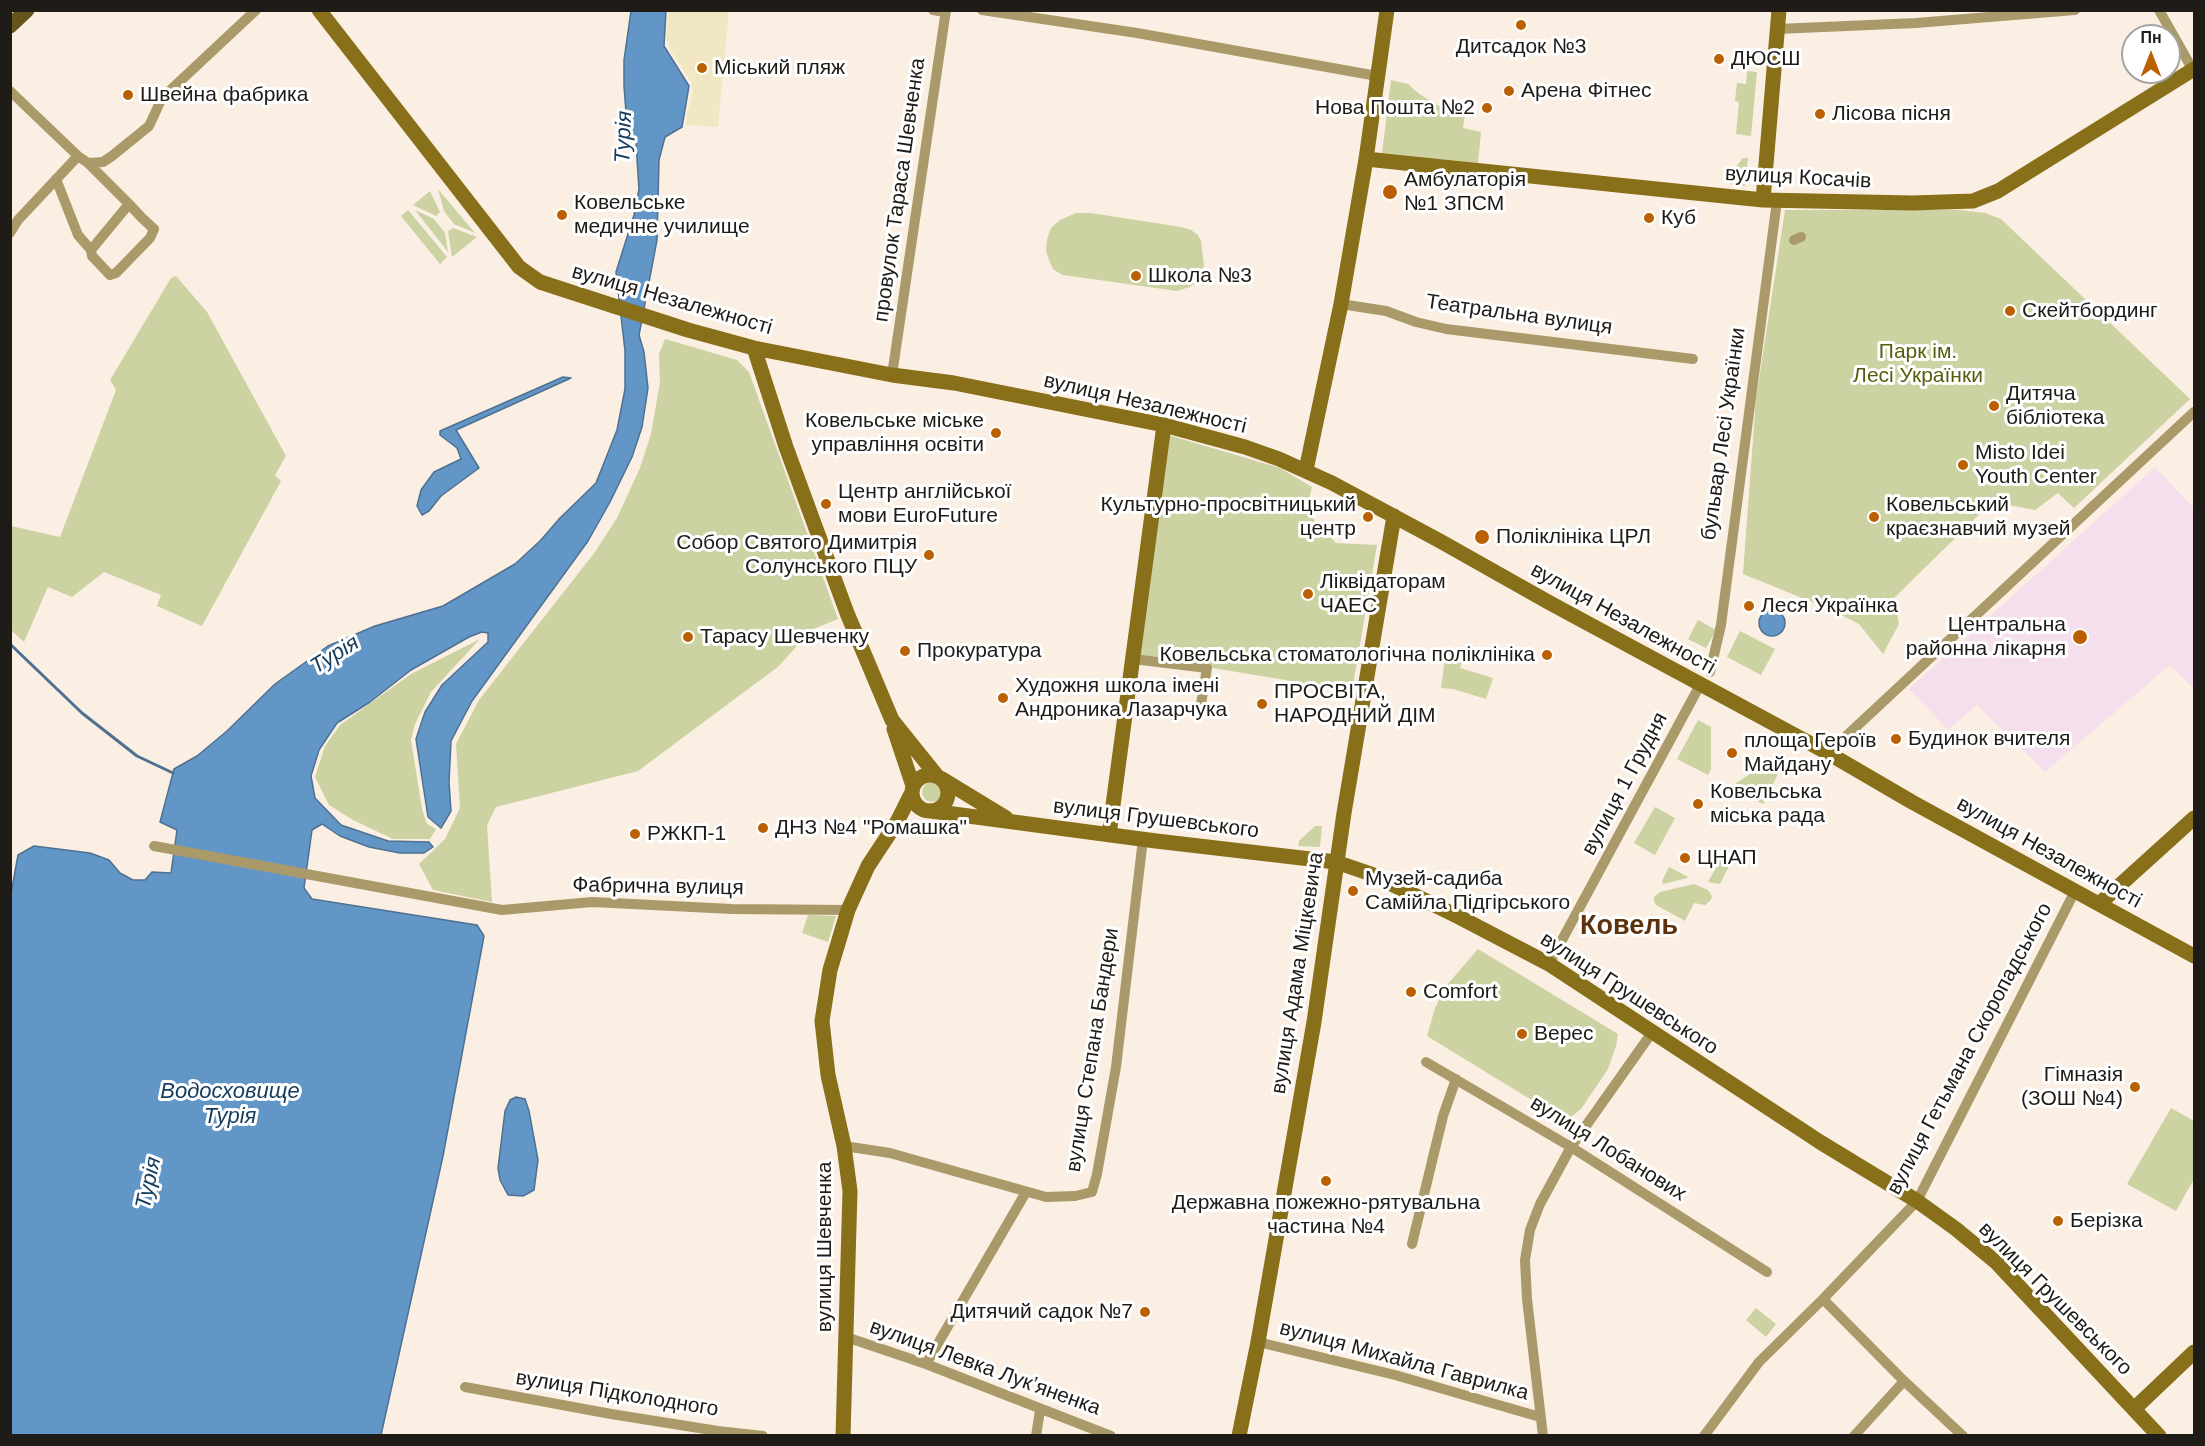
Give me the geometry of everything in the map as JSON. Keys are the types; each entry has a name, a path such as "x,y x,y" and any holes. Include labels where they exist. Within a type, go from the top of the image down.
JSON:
{"main road":[{"path":"10,26 27,10"}],"street":[{"path":"88,163 103,162 149,126 162,98 256,10"},
{"path":"933,10 946,11"},
{"path":"982,10 1137,33 1377,76"},
{"path":"1306,470 1341,304 1366,159 1387,10"},
{"name":"бульвар Лесі Українки","path":"1710,672 1721,625 1770,201 1779,10"},
{"path":"1777,29 1917,23 2075,10"},
{"path":"2159,10 2194,70"},
{"name":"вулиця Незалежності","path":"321,11 519,267 540,282 688,330 754,348 892,375 954,383 1164,425 1245,447 1306,470 1828,753 1912,802 2194,956"},
{"name":"провулок Тараса Шевченка","path":"892,375 946,11"},
{"name":"вулиця Косачів","path":"1366,159 1770,201 1951,203 1984,197 1998,191 2194,70"},
{"path":"10,91 88,163 154,229 150,238 116,273 110,275 92,256 91,250 78,235 56,179"},
{"path":"10,233 18,220 78,156"},
{"path":"91,250 129,204"},
{"name":"Театральна вулиця","path":"1341,304 1386,311 1416,322 1446,329 1693,359"},
{"path":"754,348 786,447 891,720 913,789 915,803 928,811 1011,821"},
{"path":"1828,753 2058,537 2193,417"},
{"path":"1109,835 1164,425"},
{"name":"вулиця Адама Міцкевича","path":"1239,1436 1258,1342 1314,1022 1336,862 1394,516"},
{"path":"2050,528 2058,537"},
{"path":"1133,659 1207,668 1201,704"},
{"name":"вулиця 1 Грудня","path":"1550,964 1700,685"},
{"name":"вулиця Грушевського","path":"891,720 939,778 1011,821 1336,862 1371,874 1550,964 1820,1142 1917,1201 1997,1263 2134,1409 2151,1433"},
{"path":"897,822 942,806 948,796 946,784 939,778 926,776 916,781 913,789"},
{"name":"вулиця Шевченка","path":"843,1436 850,1191 844,1146 828,1075 822,1021 830,970 848,910 868,866 897,822 913,789"},
{"path":"2099,904 2194,818"},
{"name":"вулиця Степана Бандери","path":"844,1146 890,1153 1046,1197 1075,1196 1092,1192 1116,1067 1143,839"},
{"name":"Фабрична вулиця","path":"154,846 502,910 592,902 732,909 848,910"},
{"name":"вулиця Гетьмана Скоропадського","path":"1704,1436 1759,1362 1917,1201 2074,891"},
{"path":"1543,1436 1531,1345 1525,1260 1530,1230 1540,1204 1571,1148 1653,1032"},
{"name":"вулиця Лобанових","path":"1426,1062 1571,1148 1767,1272"},
{"path":"1412,1244 1443,1116 1456,1079"},
{"path":"926,1364 1026,1192"},
{"path":"1822,1299 1963,1436"},
{"name":"вулиця Левка Лукʼяненка","path":"846,1337 926,1364 1111,1436"},
{"name":"вулиця Михайла Гаврилка","path":"1258,1342 1395,1375 1540,1417"},
{"path":"2134,1409 2194,1352"},
{"path":"1854,1436 1904,1381"},
{"name":"вулиця Підколодного","path":"465,1387 623,1416 763,1436"},
{"path":"1036,1436 1040,1410"}],"shaded area":[{"name":"Центральна районна лікарня","path":"2155,467 2194,506 2194,689 2170,665 2045,772 1977,705 1948,730 1909,689"}],"green space":[{"path":"1747,71 1757,72 1751,136 1736,134 1739,102 1735,101 1737,83 1746,84"},
{"path":"1391,80 1408,84 1437,105 1465,113 1463,128 1481,132 1478,163 1382,153"},
{"path":"1743,158 1748,158 1745,186 1730,184 1731,173"},
{"path":"438,189 475,233 454,224 444,211"},
{"path":"430,191 440,212 436,216 413,205"},
{"path":"408,210 447,257 440,264 401,216"},
{"path":"415,210 434,219 445,233 448,252"},
{"name":"Парк ім. Лесі Українки","path":"1785,210 1960,210 1985,213 2001,219 2190,399 2074,508 2058,493 2035,510 1992,502 1894,598 1899,624 1883,654 1859,624 1827,608 1743,574 1756,399"},
{"path":"1076,213 1091,213 1191,230 1198,235 1201,241 1204,266 1195,283 1177,291 1063,275 1054,270 1050,263 1046,251 1047,239 1051,228 1060,220"},
{"path":"453,228 477,237 452,257 448,231"},
{"path":"176,276 207,312 286,456 275,475 281,481 202,626 157,606 161,595 104,572 72,597 48,587 24,642 11,630 11,526 60,537 116,390 110,380 171,278"},
{"path":"665,339 737,360 749,372 838,619 811,630 779,666 638,771 496,807 487,825 492,902 433,890 419,864 445,839 460,808 456,744 479,700 595,552 617,518 640,468 651,434 660,382 659,354"},
{"path":"1168,435 1280,468 1312,487 1306,511 1336,543 1377,545 1352,691 1140,656"},
{"path":"1698,620 1716,630 1706,648 1688,639"},
{"path":"1740,631 1775,649 1761,675 1727,657"},
{"path":"480,639 431,692 415,724 411,740 422,809 427,824 436,829 430,839 393,839 353,820 329,805 315,777 325,746 340,725 411,674"},
{"path":"1445,658 1462,662 1460,668 1493,678 1486,699 1453,689 1441,688"},
{"path":"1698,720 1711,727 1711,769 1708,775 1677,759"},
{"path":"1771,760 1782,766 1763,804 1730,787"},
{"path":"928,782 936,782 942,788 942,796 936,802 928,802 922,796 922,788"},
{"path":"1655,807 1675,818 1655,855 1634,843"},
{"path":"1315,826 1322,826 1320,847 1298,846 1299,841"},
{"path":"1726,849 1735,854 1720,884 1708,882"},
{"path":"1669,867 1688,877 1663,884 1662,881"},
{"path":"1694,884 1708,890 1712,896 1705,905 1694,903 1685,921 1656,905 1654,901 1654,897 1660,892"},
{"path":"808,915 836,916 828,942 802,933"},
{"path":"1478,949 1618,1034 1608,1069 1581,1109 1566,1121 1427,1036 1435,1008 1447,985"},
{"path":"2171,1108 2194,1121 2194,1179 2176,1211 2127,1184"},
{"path":"1756,1308 1776,1324 1766,1337 1746,1320"}],"sand":[{"name":"Міський пляж","path":"669,11 729,11 718,127 686,125 693,91 691,82 669,48 666,36"}],"water":[{"name":"Водосховище Турія","path":"631,11 666,11 664,46 689,86 682,127 665,137 659,160 657,240 639,335 644,352 648,388 642,427 632,457 588,541 472,701 451,741 449,782 451,811 441,828 428,817 416,739 425,712 442,685 488,642 488,633 482,632 469,637 411,670 370,702 337,723 319,750 311,776 315,798 341,825 388,841 429,842 433,847 424,853 400,853 369,847 340,836 322,824 312,830 304,888 312,899 477,925 484,936 443,1156 381,1435 11,1436 10,899 18,855 34,846 90,853 109,860 120,873 133,880 145,880 152,872 171,873 177,830 160,822 174,769 197,756 227,731 275,684 328,646 375,626 443,606 515,564 596,483 617,430 625,389 625,351 616,272 634,215 639,189 636,143 629,128 624,86 624,60"},
{"path":"563,377 571,378 456,430 479,468 441,496 429,511 422,515 417,506 421,490 434,472 461,459 457,448 440,435 440,431"},
{"path":"1772,610 1781,614 1785,623 1781,632 1772,636 1763,632 1759,623 1763,614"},
{"path":"516,1097 525,1099 538,1160 534,1190 523,1196 508,1195 500,1180 498,1168 505,1111 510,1100"}],"waterway":[{"path":"10,644 82,713 137,756 173,773"}],"place":[{"name":"Дитсадок №3","path":"1521,25"},
{"name":"ДЮСШ","path":"1719,59"},
{"name":"Міський пляж","path":"702,68"},
{"name":"Арена Фітнес","path":"1509,91"},
{"name":"Швейна фабрика","path":"128,95"},
{"name":"Нова Пошта №2","path":"1487,108"},
{"name":"Лісова пісня","path":"1820,114"},
{"name":"Амбулаторія №1 ЗПСМ","path":"1390,192"},
{"name":"Ковельське медичне училище","path":"562,215"},
{"name":"Куб","path":"1649,218"},
{"name":"Школа №3","path":"1136,276"},
{"name":"Скейтбординг","path":"2010,311"},
{"name":"Дитяча бібліотека","path":"1994,406"},
{"name":"Ковельське міське управління освіти","path":"996,433"},
{"name":"Misto Idei Youth Center","path":"1963,465"},
{"name":"Центр англійської мови EuroFuture","path":"826,504"},
{"name":"Культурно-просвітницький центр","path":"1368,517"},
{"name":"Ковельський краєзнавчий музей","path":"1874,517"},
{"name":"Поліклініка ЦРЛ","path":"1482,537"},
{"name":"Собор Святого Димитрія Солунського ПЦУ","path":"929,555"},
{"name":"Ліквідаторам ЧАЕС","path":"1308,594"},
{"name":"Леся Українка","path":"1749,606"},
{"name":"Тарасу Шевченку","path":"688,637"},
{"name":"Центральна районна лікарня","path":"2080,637"},
{"name":"Прокуратура","path":"905,651"},
{"name":"Ковельська стоматологічна поліклініка","path":"1547,655"},
{"name":"Художня школа імені Андроника Лазарчука","path":"1003,698"},
{"name":"ПРОСВІТА, НАРОДНИЙ ДІМ","path":"1262,704"},
{"name":"Будинок вчителя","path":"1896,739"},
{"name":"площа Героїв Майдану","path":"1732,753"},
{"name":"Ковельська міська рада","path":"1698,804"},
{"name":"ДНЗ №4 \"Ромашка\"","path":"763,828"},
{"name":"РЖКП-1","path":"635,834"},
{"name":"ЦНАП","path":"1685,858"},
{"name":"Музей-садиба Самійла Підгірського","path":"1353,891"},
{"name":"Comfort","path":"1411,992"},
{"name":"Верес","path":"1522,1034"},
{"name":"Гімназія (ЗОШ №4)","path":"2135,1087"},
{"name":"Державна пожежно-рятувальна частина №4","path":"1326,1181"},
{"name":"Берізка","path":"2058,1221"},
{"name":"Дитячий садок №7","path":"1145,1312"}],"district":[{"name":"Ковель","path":"1629,927"}],"water label":[{"name":"Турія","path":"624,137"},
{"name":"Турія","path":"335,655"},
{"name":"Турія","path":"149,1183"}]}
